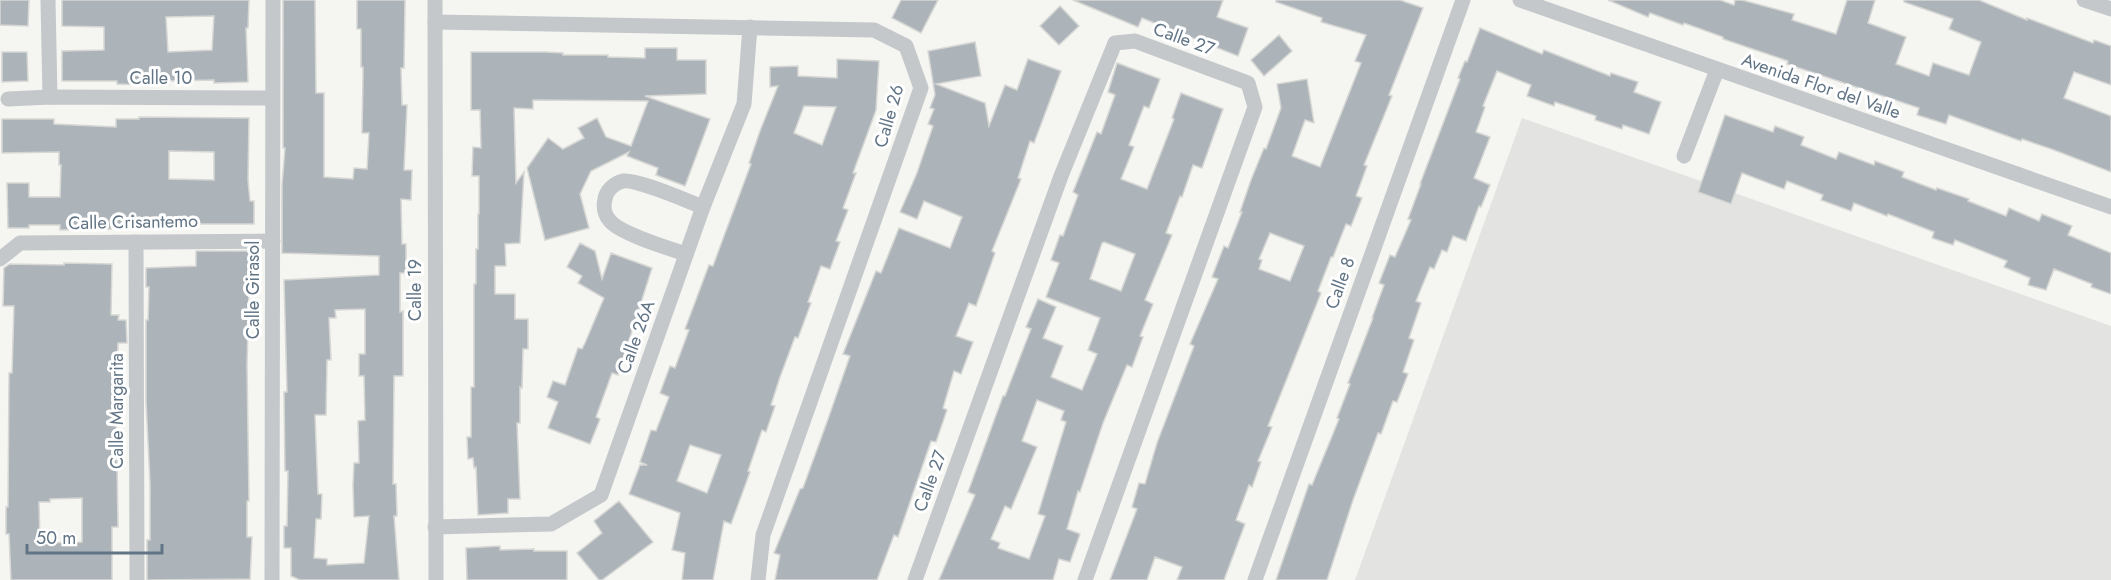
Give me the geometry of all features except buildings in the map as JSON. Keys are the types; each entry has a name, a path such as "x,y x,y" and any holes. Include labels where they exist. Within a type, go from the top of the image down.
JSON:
{"street":[{"path":"48,0 50,98"},
{"name":"Calle Girasol","path":"273,0 273,580"},
{"name":"Calle 19","path":"435,0 436,580"},
{"name":"Calle 8","path":"1255,580 1463,0"},
{"name":"Avenida Flor del Valle","path":"1520,0 2111,207"},
{"path":"2084,0 2111,9"},
{"name":"Calle 26","path":"435,22 874,30 906,46 921,88 763,535 758,580"},
{"name":"Calle 26A","path":"435,527 551,524 601,495 703,207 744,104 750,27"},
{"name":"Calle 27","path":"915,580 1060,176 1115,43 1135,41 1248,83 1255,107 1085,580"},
{"path":"1684,156 1718,70"},
{"name":"Calle 10","path":"8,99 272,98"},
{"path":"686,254 621,230 610,221 603,209 605,195 611,187 623,181 635,182 703,207"},
{"name":"Calle Crisantemo","path":"0,259 20,243 273,241"},
{"name":"Calle Margarita","path":"136,242 137,580"}],"shaded area":[{"path":"1522,118 2111,326 2111,580 1355,580"}]}
